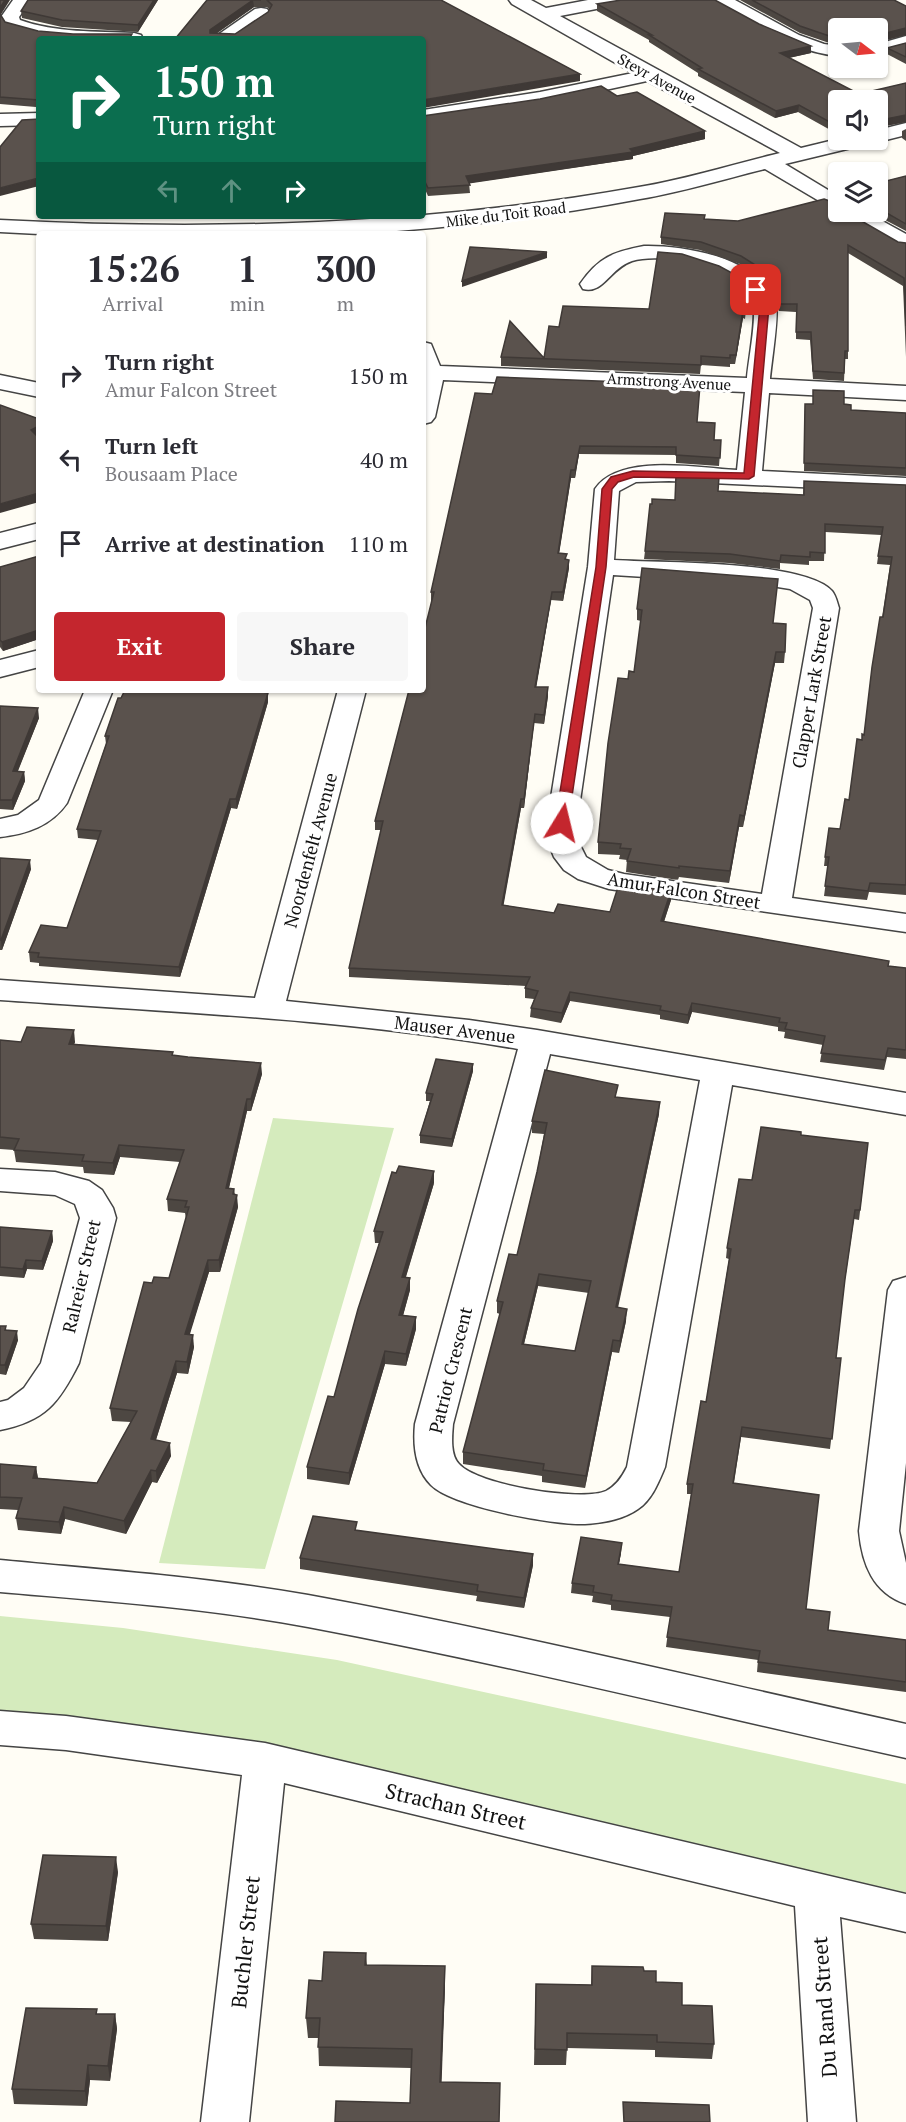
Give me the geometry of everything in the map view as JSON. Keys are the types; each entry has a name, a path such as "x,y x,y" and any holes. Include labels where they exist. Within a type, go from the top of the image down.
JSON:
{"street":[{"path":"22,0 10,17 12,22 24,28 41,32 94,36"},
{"name":"Steyr Avenue","path":"518,0 650,75 798,154"},
{"path":"544,15 616,0"},
{"path":"721,0 804,44 828,51"},
{"path":"226,36 261,13"},
{"path":"888,46 906,42"},
{"path":"426,116 540,99 650,75"},
{"path":"0,120 36,119"},
{"path":"888,134 906,129"},
{"name":"Mike du Toit Road","path":"379,231 565,207 644,193 828,147"},
{"path":"768,162 828,198"},
{"path":"869,222 906,243"},
{"name":"Mike du Toit Road","path":"0,226 124,231"},
{"path":"591,284 609,264 625,257 652,252 672,252 704,259 736,274 756,290 765,306 749,476"},
{"path":"426,357 432,373 432,388 426,407"},
{"name":"Armstrong Avenue","path":"432,373 906,393"},
{"path":"0,382 36,389"},
{"name":"Amur Falcon Street","path":"906,485 749,476 633,474 615,480 607,489 601,567 560,835 567,856 586,872 620,883 906,923"},
{"path":"0,541 36,532"},
{"name":"Clapper Lark Street","path":"601,567 759,576 796,582 813,589 822,596 826,608 775,905"},
{"path":"0,669 36,659"},
{"path":"0,828 32,821 52,803 98,693"},
{"name":"Noordenfelt Avenue","path":"268,1009 351,693"},
{"name":"Mauser Avenue","path":"0,990 268,1009 393,1021 537,1040 906,1104"},
{"name":"Patriot Crescent","path":"537,1040 434,1424 432,1439 435,1457 445,1474 460,1485 482,1493 575,1509 617,1503 629,1495 646,1467 718,1072"},
{"name":"Ralreier Street","path":"0,1180 45,1183 85,1194 94,1205 98,1218 66,1342 52,1380 41,1397 26,1408 0,1416"},
{"path":"906,1290 879,1531 881,1556 889,1574 906,1588"},
{"path":"0,1576 203,1595 307,1611 436,1637 906,1741"},
{"name":"Strachan Street","path":"0,1728 66,1732 265,1761 906,1914"},
{"name":"Buchler Street","path":"225,2122 265,1761"},
{"name":"Du Rand Street","path":"816,1891 832,2122"}],"green space":[{"path":"273,1118 394,1128 265,1569 159,1563"},
{"path":"0,1616 123,1628 337,1660 906,1784 906,1893 539,1807 263,1747 0,1714"}],"building":[{"path":"28,0 154,0 138,25 62,20 21,11"},
{"path":"207,0 253,0 210,30 210,33 235,34 268,12 272,5 267,0 441,0 580,74 426,100 426,36 177,36"},
{"path":"621,0 715,0 759,24 811,46 780,53 851,90 828,90 828,121 799,105 776,111 698,69 702,68 649,35 652,35 597,4"},
{"path":"752,0 894,0 906,6 906,28 888,32 888,18 828,18 828,36 800,26"},
{"path":"0,14 5,22 38,31 73,34 132,34 131,36 36,36 36,100 0,97"},
{"path":"906,43 906,57 888,48"},
{"path":"906,83 906,115 888,119 888,90 876,90"},
{"path":"601,86 617,96 637,92 705,131 630,149 633,152 466,176 470,185 428,188 426,184 426,116 540,99"},
{"path":"36,119 36,179 0,188 0,147 22,120"},
{"path":"906,176 906,224 888,214 888,180"},
{"path":"824,199 828,200 828,222 863,222 898,242 906,243 906,326 904,278 848,245 848,351 845,351 844,373 813,371 811,332 796,332 797,304 779,304 770,280 757,266 741,256 701,242 661,237 665,213 705,215 704,219 738,221"},
{"path":"470,247 547,252 462,281"},
{"path":"658,252 682,254 719,266 734,274 745,285 752,301 746,301 745,310 743,310 736,355 730,355 730,358 701,356 701,365 501,357 510,321 544,358 549,326 559,327 563,306 649,309"},
{"path":"497,377 700,385 697,422 715,423 714,440 721,440 720,458 676,455 676,447 580,446 575,470 571,470 558,553 567,554 565,559 569,560 563,592 552,592 535,687 548,687 544,715 535,714 524,799 521,799 502,905 554,913 558,904 610,912 619,884 671,891 661,921 889,961 888,966 906,968 906,1050 888,1048 885,1060 821,1053 825,1036 785,1029 787,1023 779,1022 780,1018 692,1003 688,1015 660,1010 661,1006 570,992 562,1013 531,1008 538,991 525,988 530,977 349,968 383,821 375,821 408,693 426,693 426,624 434,592 431,592 475,393 492,394"},
{"path":"813,390 844,391 844,404 851,405 851,410 906,413 906,468 804,463 805,404 813,404"},
{"path":"0,405 36,418 36,428 31,430 36,435 36,494 0,504"},
{"path":"676,475 719,477 718,491 804,495 804,481 906,485 906,885 870,883 868,891 825,886 829,857 825,857 829,828 840,829 845,799 849,800 857,739 862,740 862,734 864,735 872,667 880,617 883,617 892,557 878,556 883,527 825,524 825,553 810,552 810,557 781,555 780,561 730,554 645,551 652,499 675,500"},
{"path":"36,557 36,631 2,642 0,640 0,567"},
{"path":"642,568 778,579 773,623 786,624 785,652 776,652 744,816 740,815 730,871 679,866 679,868 627,861 631,849 620,848 621,844 598,842 608,743 618,678 628,679 629,671 634,672 642,610 637,609"},
{"path":"124,693 268,693 236,799 230,799 179,967 38,957 39,953 29,952 41,925 67,928 101,831 77,829 109,736 105,736 118,698 121,698"},
{"path":"0,706 38,708 13,771 24,772 12,800 0,800"},
{"path":"0,858 30,860 1,940 0,940"},
{"path":"27,1027 74,1030 69,1044 173,1052 172,1055 261,1063 251,1099 247,1099 226,1188 234,1189 233,1194 237,1195 219,1260 208,1260 185,1334 193,1335 187,1362 176,1361 151,1439 170,1443 156,1471 151,1470 124,1521 64,1507 59,1522 16,1518 22,1498 0,1497 0,1464 36,1467 33,1478 97,1483 137,1411 110,1408 144,1282 152,1283 154,1277 169,1278 189,1207 185,1207 187,1201 167,1199 184,1150 119,1145 113,1163 82,1161 84,1155 14,1150 19,1139 0,1137 0,1040 21,1042"},
{"path":"436,1059 473,1064 452,1139 420,1135 433,1094 426,1093"},
{"path":"545,1070 618,1085 615,1097 660,1102 616,1307 627,1309 620,1341 613,1340 586,1476 543,1470 544,1464 463,1452 503,1302 497,1301 509,1254 517,1255 537,1172 547,1123 532,1121","holes":["539,1274 591,1281 575,1351 522,1344"]},
{"path":"761,1127 801,1132 801,1135 868,1143 860,1210 855,1210 845,1279 836,1358 841,1358 832,1439 742,1427 733,1483 819,1495 806,1609 830,1612 828,1630 906,1640 906,1682 758,1662 760,1651 667,1637 672,1607 611,1600 612,1595 593,1592 594,1586 572,1583 581,1537 622,1543 618,1564 679,1572 693,1484 687,1484 701,1401 706,1402 731,1249 727,1248 739,1179 752,1180"},
{"path":"399,1166 434,1171 402,1277 410,1278 399,1315 416,1317 406,1354 385,1351 349,1473 307,1467 328,1396 334,1397 358,1309 383,1232 374,1231 392,1172 396,1173"},
{"path":"0,1227 52,1231 42,1261 26,1260 23,1269 0,1267"},
{"path":"0,1326 6,1326 5,1330 17,1331 5,1365 0,1365"},
{"path":"313,1516 357,1522 355,1530 533,1554 524,1598 477,1591 478,1585 300,1558"},
{"path":"43,1855 116,1857 106,1926 31,1924"},
{"path":"324,1952 366,1953 365,1965 445,1966 440,2082 500,2083 499,2122 335,2122 336,2101 410,2103 412,2049 318,2047 320,2018 306,2018 309,1980 322,1981"},
{"path":"592,1966 643,1967 644,1971 656,1971 656,1982 682,1983 682,2005 712,2006 714,2044 657,2042 657,2035 567,2033 567,2050 535,2049 536,1984 592,1985"},
{"path":"26,2008 97,2009 96,2014 115,2014 108,2066 88,2065 85,2091 12,2089"},
{"path":"623,2102 709,2105 710,2122 624,2122"}],"route":[{"path":"562,823 601,567 607,489 615,480 633,474 749,476 765,306 756,290"}]}
